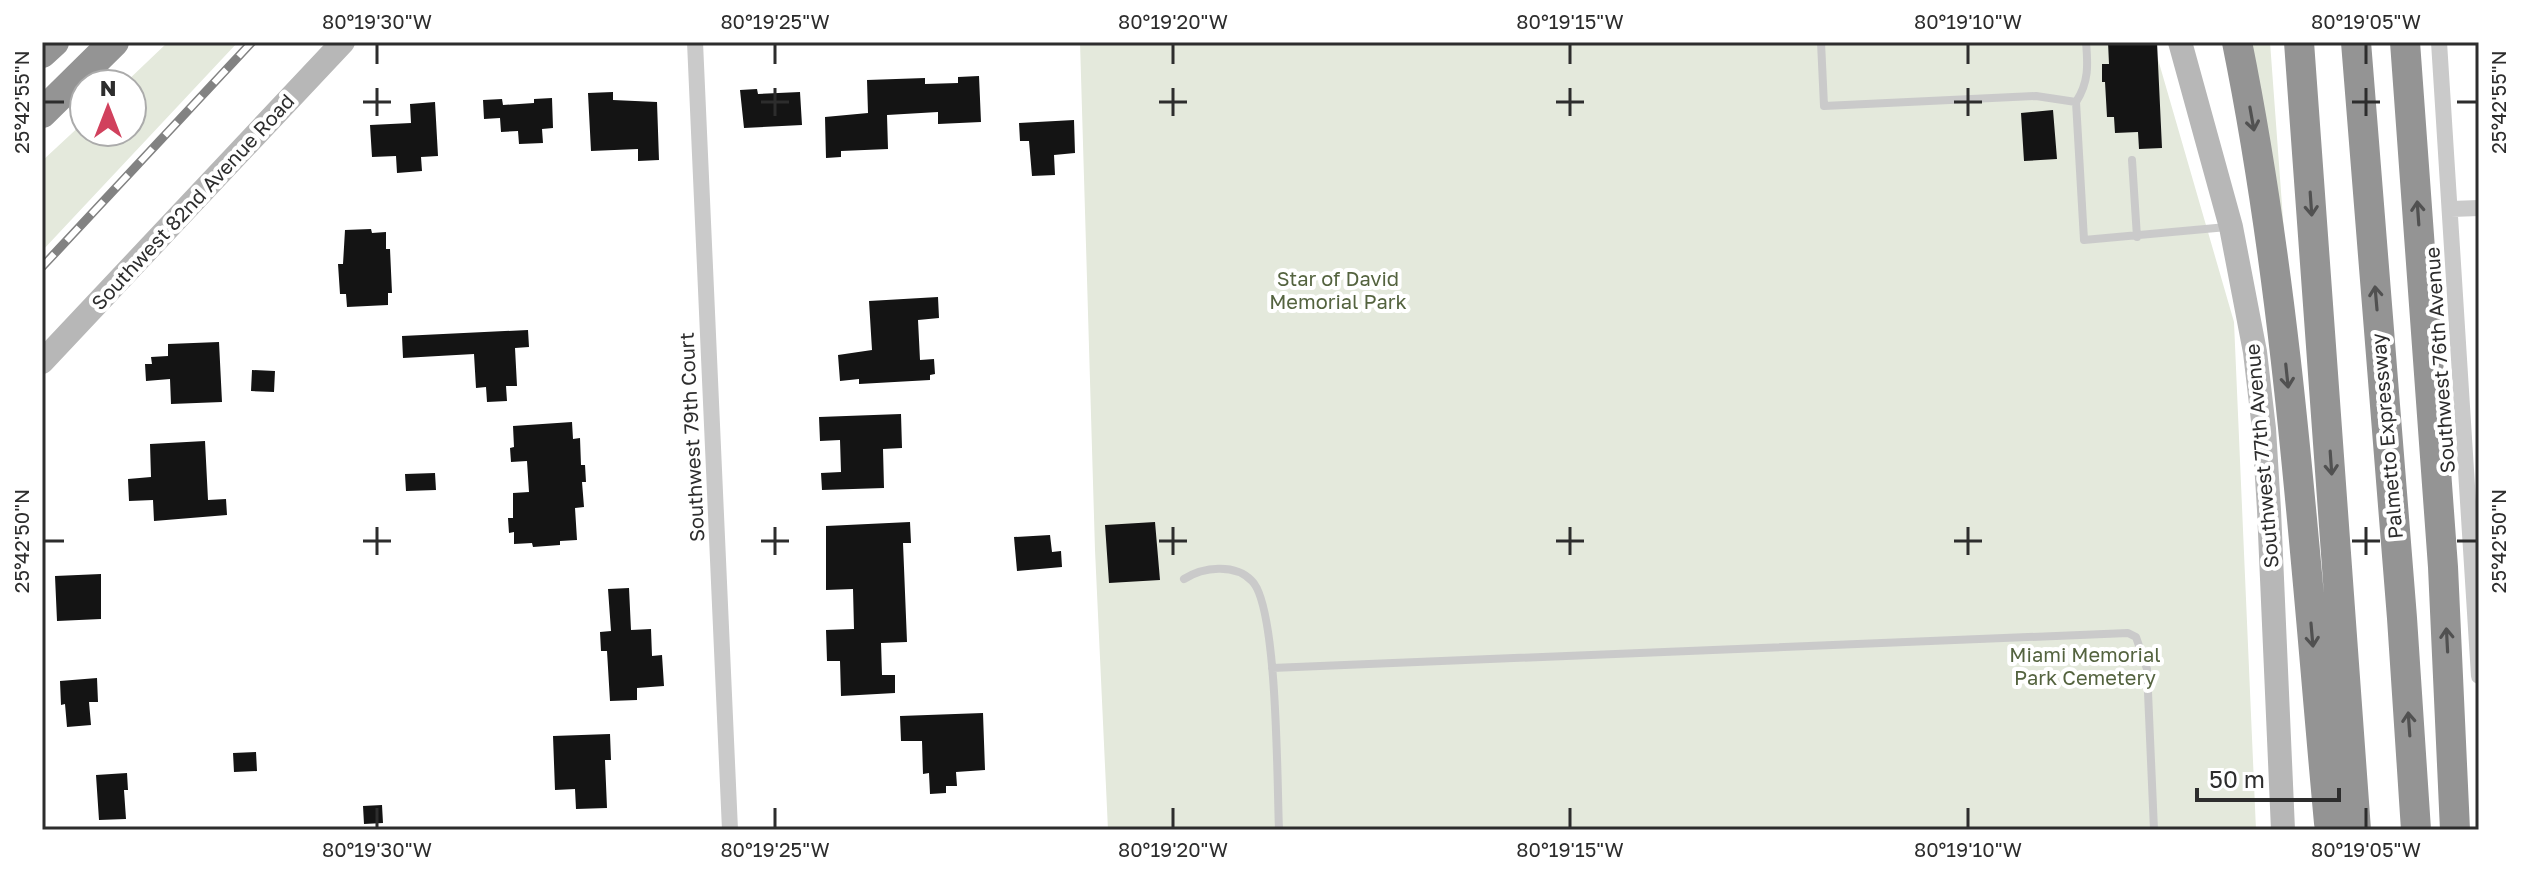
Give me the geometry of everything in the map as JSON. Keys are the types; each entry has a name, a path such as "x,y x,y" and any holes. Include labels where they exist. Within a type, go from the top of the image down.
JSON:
{"highway":[{"path":"42,53 54,42"},
{"path":"42,113 114,42"},
{"path":"2237,42 2275,272 2332,830"},
{"path":"2299,42 2356,830"},
{"name":"Palmetto Expressway","path":"2356,42 2416,830"},
{"path":"2405,42 2443,567 2455,830"}],"street":[{"name":"Southwest 82nd Avenue Road","path":"42,362 343,42"},
{"name":"Southwest 79th Court","path":"695,42 730,830"},
{"name":"Southwest 77th Avenue","path":"2180,42 2231,227 2255,352 2264,429 2283,830"},
{"name":"Southwest 76th Avenue","path":"2439,42 2473,475 2479,676"},
{"path":"2451,209 2479,208"}],"lane":[{"path":"1821,42 1824,106 2036,96 2076,102"},
{"path":"2086,42 2088,72 2084,91 2076,102 2084,240 2231,227"},
{"path":"2132,160 2137,237"},
{"path":"1184,579 1192,574 1224,569 1238,570 1254,582 1268,625 1279,830"},
{"path":"1272,668 2128,633 2136,637 2141,645 2147,669 2154,830"}],"green space":[{"path":"168,42 238,42 148,138 148,68 141,68"},
{"name":"Star of David Memorial Park","path":"1080,42 2153,42 2234,322 2256,830 1108,830 1095,550"},
{"path":"2245,42 2270,42 2285,246"},
{"path":"68,137 68,148 139,148 42,251 42,161"}],"building":[{"path":"2108,42 2157,42 2162,148 2139,149 2138,132 2115,133 2114,117 2107,117 2105,82 2102,82 2102,64 2109,64"},
{"path":"979,76 981,122 938,124 938,112 887,115 888,149 841,151 841,157 826,158 825,117 868,113 867,80 925,78 925,84 958,83 958,77"},
{"path":"757,89 758,94 800,92 802,125 744,128 740,90"},
{"path":"613,92 613,100 657,102 659,160 638,161 638,149 591,151 588,93"},
{"path":"552,98 553,128 542,129 543,143 519,144 518,131 501,132 500,118 484,119 483,100 502,99 503,105 534,103 534,99"},
{"path":"435,102 438,156 421,157 422,171 397,173 396,156 372,157 370,125 411,123 410,104"},
{"path":"2053,110 2057,159 2024,161 2021,113"},
{"path":"1074,120 1075,153 1054,155 1055,175 1032,176 1029,141 1020,141 1019,123"},
{"path":"371,229 372,233 386,232 392,293 388,293 388,305 347,307 346,294 340,294 338,264 343,264 345,230"},
{"path":"938,297 939,318 918,320 920,360 934,359 935,374 930,375 930,380 859,384 859,379 840,381 838,355 872,350 869,301"},
{"path":"528,330 529,347 515,348 517,386 506,386 507,401 487,402 486,387 476,388 474,354 403,358 402,336"},
{"path":"219,342 222,402 171,404 170,379 146,381 145,364 152,364 151,357 168,356 168,344"},
{"path":"252,370 275,371 274,392 251,391"},
{"path":"901,414 902,448 883,449 884,488 822,490 821,473 841,472 840,440 820,441 819,417"},
{"path":"572,422 573,439 580,438 581,465 585,465 586,482 582,482 584,507 575,508 577,540 533,547 532,543 514,544 514,532 509,533 508,518 513,518 513,493 529,492 527,461 511,462 513,426"},
{"path":"205,441 208,500 226,499 227,515 154,521 153,500 129,501 128,479 151,477 150,444"},
{"path":"435,473 436,490 406,491 405,474"},
{"path":"910,522 911,543 903,543 907,642 881,643 882,675 895,675 895,693 841,696 840,661 827,661 826,630 854,629 853,589 826,590 826,526"},
{"path":"1155,522 1160,580 1109,583 1105,525"},
{"path":"1050,535 1052,552 1061,551 1062,567 1017,571 1014,537"},
{"path":"101,574 101,619 57,621 55,576"},
{"path":"629,588 631,630 651,629 652,656 662,655 664,686 637,688 637,700 610,701 607,651 601,651 600,632 611,631 608,589"},
{"path":"97,678 98,702 89,702 91,725 67,727 65,704 61,705 60,681"},
{"path":"983,713 985,770 956,772 957,786 946,786 946,793 930,794 929,773 923,774 922,741 901,741 900,716"},
{"path":"610,734 611,760 605,760 607,808 576,809 575,789 555,790 553,736"},
{"path":"256,752 257,771 234,772 233,753"},
{"path":"127,773 128,790 124,790 126,819 99,820 96,775"},
{"path":"382,805 383,823 364,824 363,806"}],"railway":[{"path":"42,267 252,42"}],"park label":[{"name":"Miami Memorial Park Cemetery","path":"2085,666"}]}
